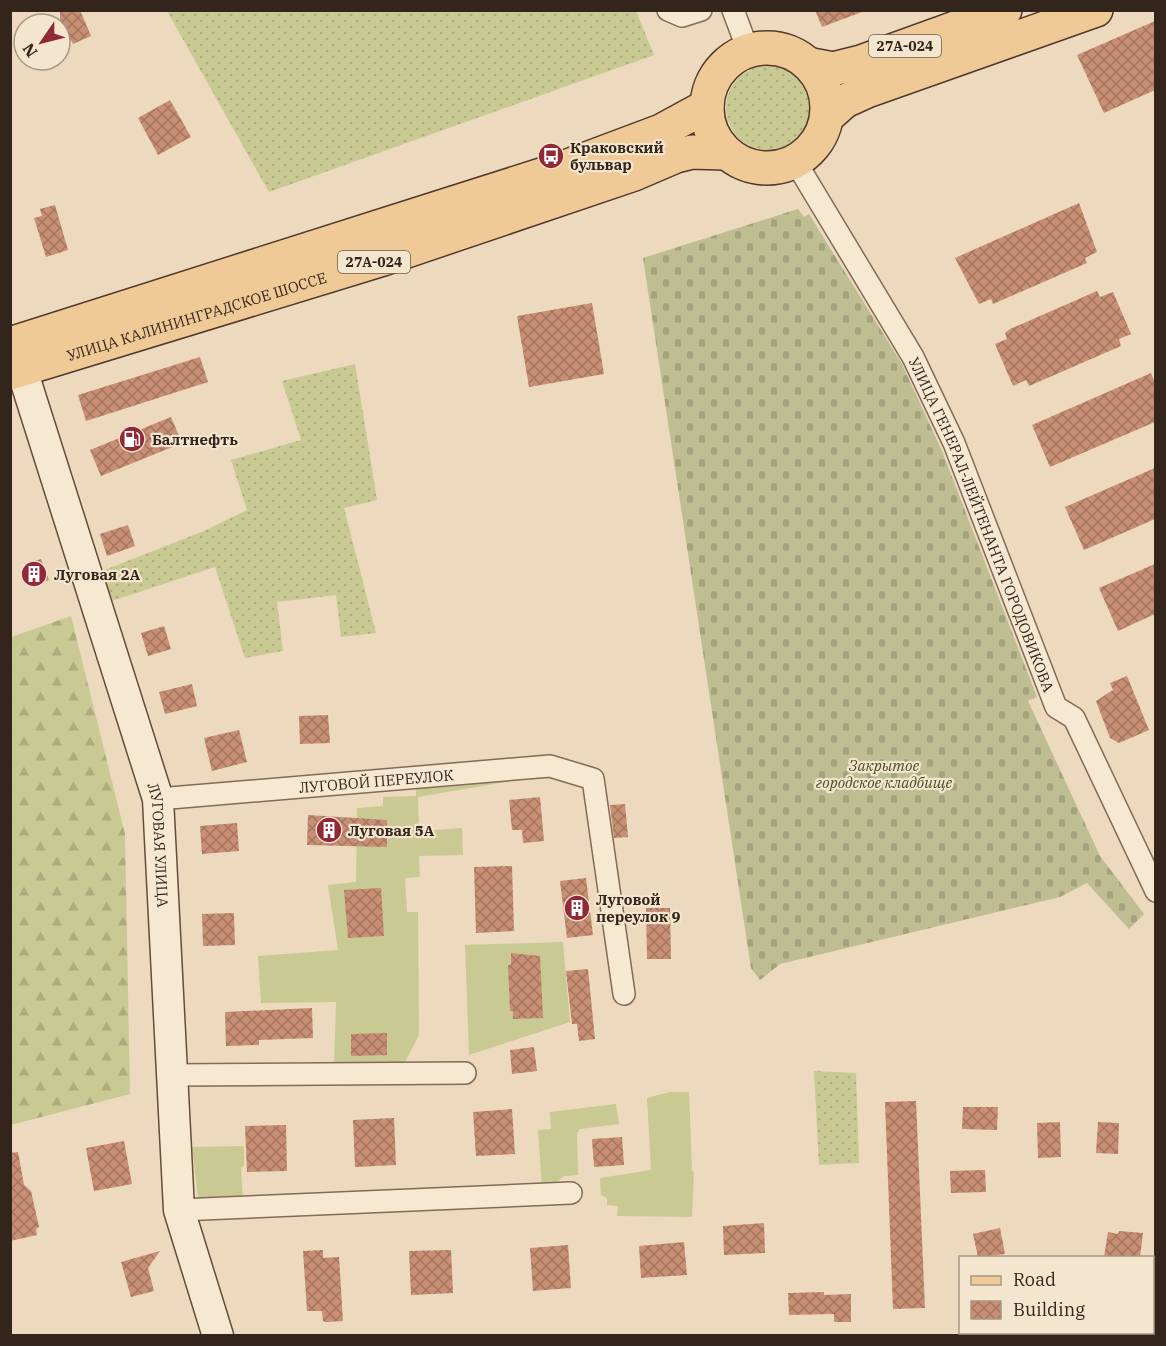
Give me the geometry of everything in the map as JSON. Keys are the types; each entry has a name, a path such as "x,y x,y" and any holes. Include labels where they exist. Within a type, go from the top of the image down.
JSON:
{"main road":[{"path":"828,116 845,101 867,91 1096,10"},
{"name":"27А-024","path":"748,50 768,47 793,53 812,65 833,69 861,62 1001,12"},
{"path":"724,153 711,134 706,114 707,106 714,77 726,63 748,50"},
{"path":"795,161 818,141 828,116 824,85 812,65"},
{"name":"УЛИЦА КАЛИНИНГРАДСКОЕ ШОССЕ","path":"14,351 567,167 661,131 707,106"},
{"name":"УЛИЦА КАЛИНИНГРАДСКОЕ ШОССЕ","path":"14,351 383,259 634,174 676,156 692,152 724,153"},
{"name":"27А-024","path":"724,153 750,168 795,161"}],"street":[{"path":"668,10 682,16 701,10"},
{"path":"732,10 748,50"},
{"name":"УЛИЦА ГЕНЕРАЛ-ЛЕЙТЕНАНТА ГОРОДОВИКОВА","path":"795,161 913,357 954,443 1056,707 1074,718 1155,891"},
{"name":"ЛУГОВАЯ УЛИЦА","path":"14,351 158,799 178,1209 218,1335"},
{"name":"ЛУГОВОЙ ПЕРЕУЛОК","path":"158,799 550,766 593,779 624,994"},
{"path":"173,1075 465,1073"},
{"path":"178,1209 571,1193"},
{"path":"980,1335 1002,1334"}],"green space":[{"path":"167,11 636,11 654,55 269,192"},
{"path":"768,66 784,69 798,78 807,92 810,108 807,124 798,138 784,147 768,150 752,147 738,138 729,124 726,108 729,92 738,78 752,69"},
{"name":"Закрытое городское кладбище","path":"798,209 804,217 809,214 902,364 942,451 1037,697 1028,701 1100,856 1144,914 1129,929 1087,883 1060,897 780,964 760,980 751,968 643,258"},
{"path":"355,364 377,500 344,508 376,633 341,637 336,595 277,602 283,651 245,658 215,567 112,601 102,571 204,531 247,510 231,460 301,440 282,381"},
{"path":"71,616 125,834 130,1094 11,1125 11,637"},
{"path":"547,775 418,797 419,831 462,828 463,855 419,856 420,877 405,878 407,912 418,912 419,1035 402,1068 334,1068 336,1002 261,1003 258,956 338,950 328,885 356,882 357,808 383,806 383,797 416,796 416,787"},
{"path":"563,942 570,1022 469,1055 465,945"},
{"path":"814,1071 856,1073 859,1163 819,1165"},
{"path":"670,1092 689,1092 692,1171 694,1172 692,1217 617,1216 618,1206 607,1205 607,1198 601,1195 600,1178 651,1170 647,1098"},
{"path":"616,1104 619,1124 580,1129 577,1133 578,1175 564,1176 552,1186 542,1188 538,1130 551,1129 550,1112"},
{"path":"244,1146 244,1166 241,1168 243,1202 204,1204 198,1197 192,1147"}],"building":[{"path":"60,10 80,10 91,36 73,44 72,12 60,12"},
{"path":"815,10 862,10 862,12 822,27"},
{"path":"1155,21 1155,90 1104,113 1077,55"},
{"path":"170,100 191,137 158,155 138,118"},
{"path":"1079,203 1097,252 1085,258 1087,263 993,304 991,299 979,304 955,258"},
{"path":"55,205 68,250 46,257 34,218 42,216 40,209"},
{"path":"1097,291 1100,297 1113,292 1131,334 1119,339 1121,346 1029,386 1026,380 1013,386 995,344 1007,339 1005,333 1010,329"},
{"path":"592,303 604,374 529,387 517,316"},
{"path":"200,357 208,382 86,421 78,395"},
{"path":"1151,373 1155,383 1155,422 1050,467 1032,425"},
{"path":"171,417 182,443 101,476 90,450"},
{"path":"1155,468 1155,519 1084,550 1065,507"},
{"path":"128,525 135,546 107,556 100,534"},
{"name":"Луговая 2А","path":"41,559 49,580 32,586 25,564"},
{"path":"1155,564 1155,614 1118,631 1099,588"},
{"path":"164,626 171,649 148,656 141,633"},
{"path":"1127,676 1149,730 1119,743 1110,738 1096,701 1113,690 1110,683"},
{"path":"192,684 197,706 165,714 159,692"},
{"path":"328,715 330,743 300,744 299,716"},
{"path":"239,730 247,762 212,771 204,738"},
{"path":"540,797 544,841 523,843 522,830 512,830 509,800"},
{"path":"625,804 628,837 614,838 610,805"},
{"path":"308,815 387,820 387,847 307,845"},
{"path":"237,823 239,851 202,854 200,826"},
{"path":"512,866 514,931 476,933 474,867"},
{"name":"Луговой переулок 9","path":"586,878 593,935 567,938 560,881"},
{"path":"381,888 384,936 348,938 344,890"},
{"path":"646,908 670,908 671,959 647,959"},
{"path":"234,913 235,945 203,946 202,914"},
{"path":"511,953 540,956 543,1018 513,1019 513,1011 510,1011 508,965 511,965"},
{"path":"588,969 595,1039 579,1041 577,1024 572,1024 566,971"},
{"path":"312,1008 313,1038 259,1040 259,1045 226,1046 225,1012"},
{"path":"387,1033 387,1055 351,1056 351,1034"},
{"path":"534,1047 537,1071 512,1074 510,1050"},
{"path":"916,1101 925,1308 893,1309 885,1102"},
{"path":"963,1107 998,1107 997,1130 962,1129"},
{"path":"512,1109 515,1154 476,1156 473,1112"},
{"path":"394,1118 396,1165 355,1167 353,1120"},
{"path":"1060,1122 1061,1157 1038,1158 1037,1123"},
{"path":"1098,1122 1119,1123 1118,1154 1096,1153"},
{"path":"286,1125 287,1171 247,1172 245,1126"},
{"path":"622,1137 624,1165 594,1167 592,1139"},
{"path":"124,1141 132,1184 94,1191 86,1148"},
{"path":"18,1152 24,1185 31,1191 39,1227 36,1229 37,1235 10,1241 10,1153"},
{"path":"985,1170 986,1192 951,1193 950,1171"},
{"path":"764,1223 765,1253 724,1255 723,1226"},
{"path":"1000,1228 1005,1254 978,1256 973,1234"},
{"path":"1119,1231 1143,1233 1140,1256 1104,1256 1108,1232 1118,1234"},
{"path":"684,1242 687,1275 641,1278 639,1246"},
{"path":"568,1245 571,1288 533,1291 530,1248"},
{"path":"323,1250 323,1258 339,1257 343,1321 326,1322 323,1321 322,1311 307,1311 303,1251"},
{"path":"451,1250 453,1293 411,1295 409,1251"},
{"path":"160,1251 148,1268 154,1291 131,1297 121,1262"},
{"path":"824,1292 824,1295 851,1294 851,1322 834,1322 834,1314 789,1315 788,1293"}],"place":[{"name":"Краковский бульвар","path":"551,156"},
{"name":"Балтнефть","path":"132,439"},
{"name":"Луговая 2А","path":"34,574"},
{"name":"Луговая 5А","path":"329,830"},
{"name":"Луговой переулок 9","path":"577,908"}]}
